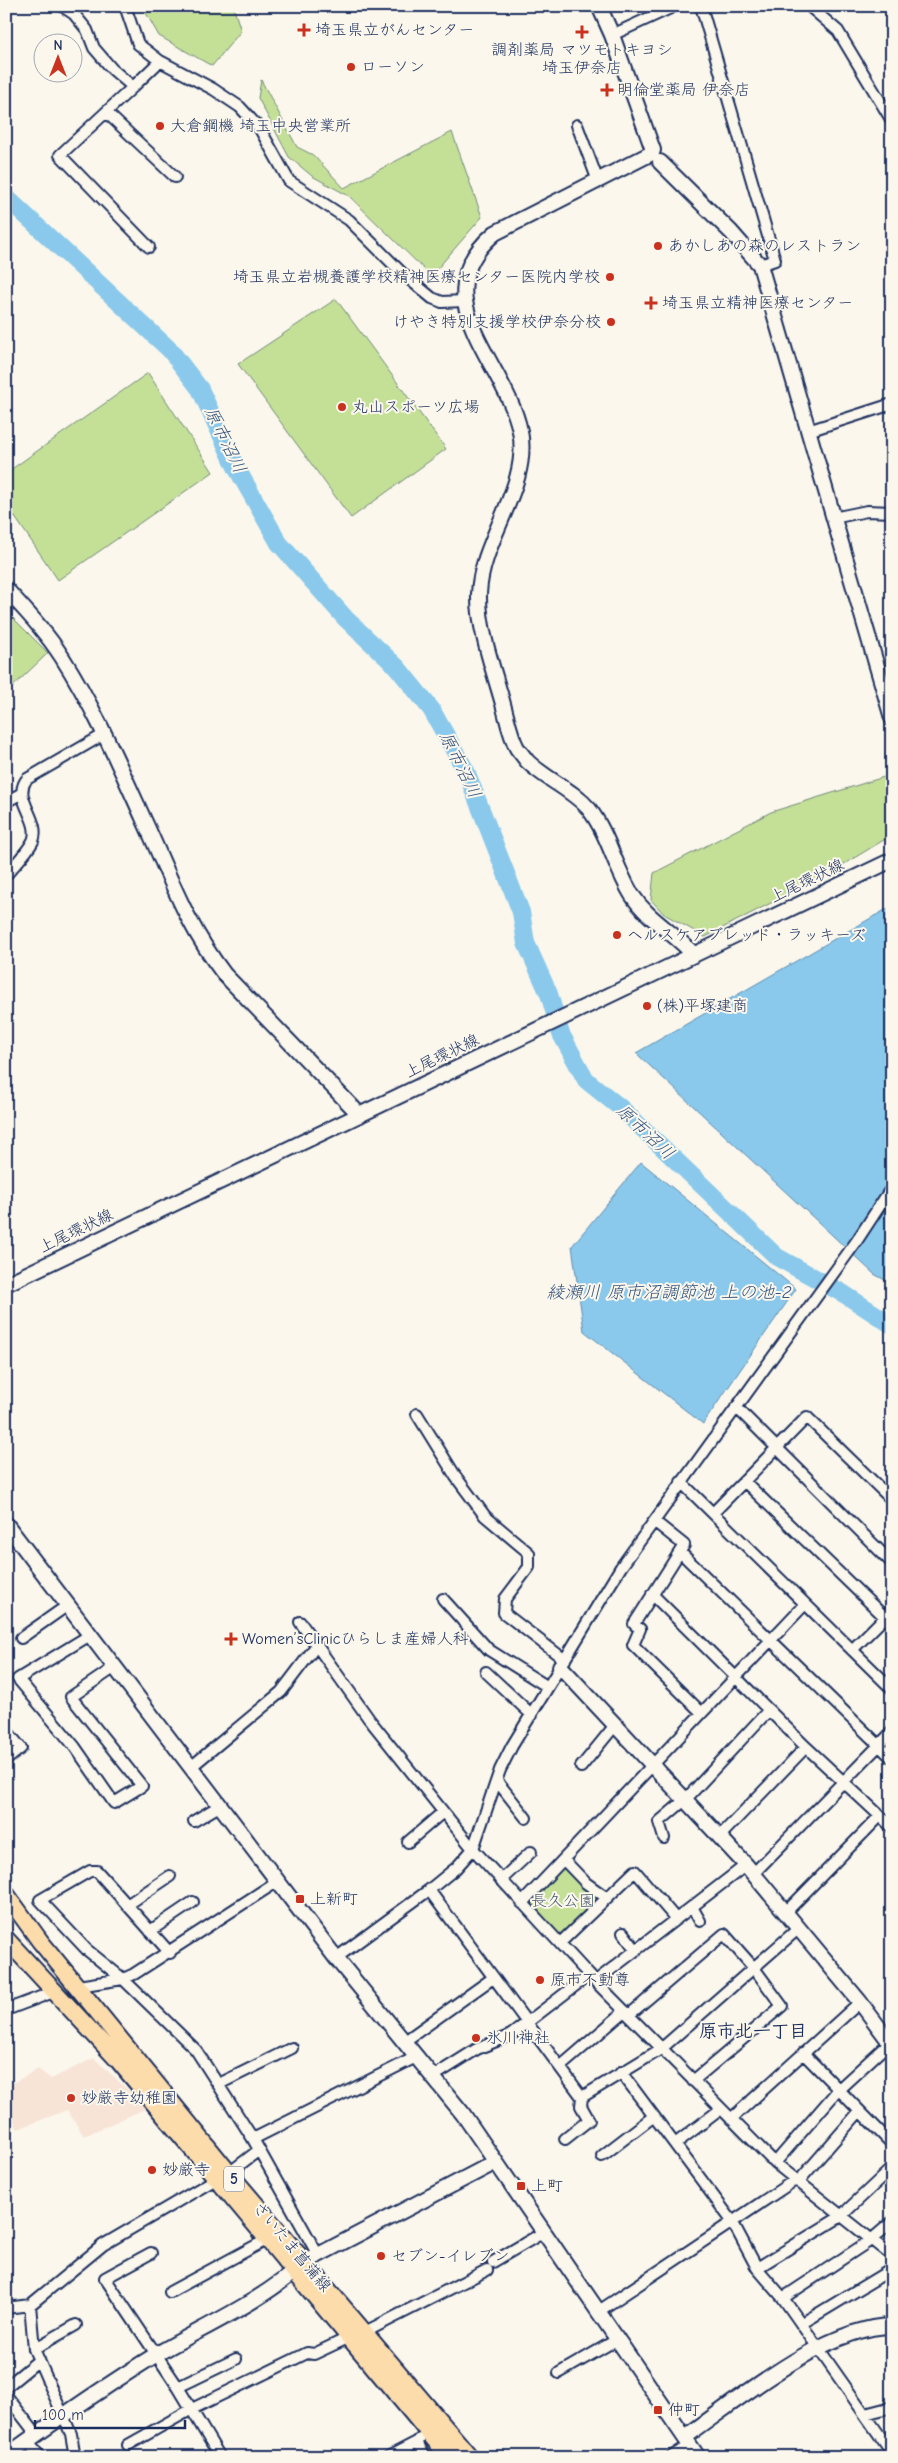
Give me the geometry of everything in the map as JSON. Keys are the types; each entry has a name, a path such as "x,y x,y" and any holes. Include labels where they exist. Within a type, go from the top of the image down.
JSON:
{"main road":[{"name":"さいたま菖蒲線","path":"6,1894 40,1941 78,1986 223,2176 268,2239 306,2263"},
{"name":"さいたま菖蒲線","path":"6,1939 56,1991 223,2176 306,2263 357,2335 422,2437 449,2457"},
{"name":"さいたま菖蒲線","path":"357,2335 470,2457"}],"street":[{"path":"62,6 74,14 87,30 94,48 112,69 133,87"},
{"path":"124,6 138,44 160,61 240,107 260,128 289,181 349,220 403,274 432,298 442,302 464,301"},
{"path":"599,6 612,35 653,150 652,153 495,233 482,244 466,271 464,301 471,326 512,404 521,434 520,467 485,557 479,596 485,633 510,731 517,747 540,773 575,796 587,807 597,820 632,895 643,909 683,943 694,955"},
{"path":"612,35 675,6"},
{"path":"702,6 775,260 760,265"},
{"path":"810,6 838,31 892,121"},
{"path":"149,247 60,155 160,61"},
{"path":"106,112 175,177"},
{"path":"577,124 598,181"},
{"path":"660,162 725,226 760,265 892,718"},
{"path":"808,431 892,404"},
{"path":"833,518 867,511 892,512"},
{"path":"6,589 62,656 85,697 144,820 183,911 207,952 224,974 360,1115"},
{"path":"6,874 33,841 34,830 22,793 22,784 27,778 103,736"},
{"path":"6,802 22,793"},
{"name":"上尾環状線","path":"6,1284 892,860"},
{"path":"336,1958 429,1890 456,1868 473,1849 497,1781 512,1746 621,1567 856,1242 892,1188"},
{"path":"736,1407 775,1448 892,1562"},
{"path":"417,1414 456,1477 485,1516 529,1553 529,1567 505,1599 504,1613 562,1663 750,1869 860,2002 891,2044 839,2089 775,2163"},
{"path":"714,1512 806,1417 892,1500"},
{"path":"744,1481 889,1617 852,1650"},
{"path":"681,1482 714,1512 892,1689"},
{"path":"654,1521 684,1545 634,1624 640,1629 633,1645 702,1714"},
{"path":"6,1524 336,1958 434,2076 496,2162 691,2446"},
{"path":"680,1552 892,1758"},
{"path":"652,1594 768,1711 892,1828"},
{"path":"443,1599 489,1650 548,1687"},
{"path":"522,1902 806,1604"},
{"path":"21,1638 68,1605"},
{"path":"300,1622 369,1720 443,1812 473,1849 560,1943 775,2163 840,2217 892,2256"},
{"path":"90,1635 18,1679 75,1747 114,1803 142,1786 71,1697 114,1667"},
{"path":"191,1766 281,1692 316,1646"},
{"path":"486,1672 532,1716"},
{"path":"664,1838 658,1822 686,1799 768,1711"},
{"path":"581,1766 616,1724"},
{"path":"6,1730 21,1748 6,1760"},
{"path":"434,2076 477,2049 511,2034 636,1950 692,1907 750,1869 844,1782 892,1732"},
{"path":"720,1836 806,1747"},
{"path":"497,1781 526,1818"},
{"path":"194,1821 220,1805"},
{"path":"408,1842 443,1812"},
{"path":"786,1912 880,1816"},
{"path":"502,1880 532,1852"},
{"path":"564,1860 586,1883 607,1898"},
{"path":"170,1953 97,1871 90,1871 40,1900 87,1950 123,1979 196,2050 259,2150 306,2263"},
{"path":"560,1943 635,1871 676,1919"},
{"path":"127,1905 170,1876"},
{"path":"78,1986 123,1979 170,1953 278,1881"},
{"path":"429,1890 582,2097 581,2106 589,2120 565,2139"},
{"path":"150,1931 193,1902"},
{"path":"692,1907 700,1921"},
{"path":"582,2097 661,2048 799,1928"},
{"path":"623,1933 636,1950"},
{"path":"560,2067 724,1934 754,1968 782,2006 693,2081"},
{"path":"405,2041 493,1978"},
{"path":"6,2010 56,1991"},
{"path":"731,2119 860,2002"},
{"path":"219,2084 292,2048"},
{"path":"803,2053 892,2144"},
{"path":"253,2139 418,2056"},
{"path":"621,2072 732,2221 758,2268 783,2298 892,2453"},
{"path":"675,2144 721,2108"},
{"path":"599,2311 732,2221 797,2181 859,2112"},
{"path":"602,2156 654,2116"},
{"path":"6,2308 30,2305 103,2245 223,2176 259,2150"},
{"path":"6,2456 62,2416 156,2355 282,2282 306,2263 496,2162"},
{"path":"758,2268 840,2217 892,2168"},
{"path":"783,2298 871,2240 892,2222"},
{"path":"128,2445 192,2409 307,2353 314,2354 357,2335 490,2266 544,2232"},
{"path":"170,2292 268,2239"},
{"path":"151,2253 105,2278 178,2386 216,2455"},
{"path":"801,2324 892,2269"},
{"path":"30,2305 34,2349 71,2434 75,2457"},
{"path":"34,2349 76,2325"},
{"path":"671,2457 691,2446 818,2347 872,2327 892,2326"},
{"path":"559,2373 618,2339"},
{"path":"178,2386 236,2359"},
{"path":"6,2387 39,2360"},
{"path":"6,2395 32,2438 40,2457"},
{"path":"865,2414 892,2407"},
{"path":"388,2457 422,2437 425,2457"}],"shaded area":[{"name":"妙厳寺幼稚園","path":"94,2058 147,2108 84,2136 67,2110 18,2129 6,2109 6,2087 38,2069 51,2079"}],"green space":[{"path":"142,6 233,6 241,31 212,66 159,36"},
{"path":"261,80 297,147 313,155 344,188 452,132 482,217 431,276 349,196 312,176 289,157 258,98"},
{"name":"丸山スポーツ広場","path":"336,299 446,449 351,518 238,364"},
{"path":"148,373 213,472 58,580 6,504 6,473"},
{"path":"6,611 48,653 6,693"},
{"path":"892,771 892,835 831,872 705,937 664,914 651,900 654,873 771,812 884,777"},
{"name":"長久公園","path":"563,1868 568,1869 599,1895 600,1900 563,1935 559,1935 528,1904 528,1899"}],"water":[{"path":"892,906 892,1284 874,1274 636,1053"},
{"name":"綾瀬川 原市沼調節池 上の池-2","path":"641,1162 796,1289 703,1424 584,1331 572,1246"}],"waterway":[{"name":"原市沼川","path":"6,197 170,350 200,389 236,467 279,543 346,619 397,667 431,709 466,771 521,912 526,943 549,994 561,1034 586,1080 622,1109 777,1257 844,1294 892,1325"}],"place":[{"name":"埼玉県立がんセンター","path":"304,30"},
{"name":"調剤薬局 マツモトキヨシ 埼玉伊奈店","path":"582,32"},
{"name":"ローソン","path":"351,67"},
{"name":"明倫堂薬局 伊奈店","path":"607,90"},
{"name":"大倉鋼機 埼玉中央営業所","path":"160,126"},
{"name":"あかしあの森のレストラン","path":"658,246"},
{"name":"埼玉県立岩槻養護学校精神医療センター医院内学校","path":"610,277"},
{"name":"埼玉県立精神医療センター","path":"651,303"},
{"name":"けやき特別支援学校伊奈分校","path":"611,322"},
{"name":"丸山スポーツ広場","path":"342,407"},
{"name":"ヘルスケアブレッド・ラッキーズ","path":"617,935"},
{"name":"(株)平塚建商","path":"647,1006"},
{"name":"Women’sClinicひらしま産婦人科","path":"231,1639"},
{"name":"上新町","path":"300,1899"},
{"name":"原市不動尊","path":"540,1980"},
{"name":"氷川神社","path":"476,2038"},
{"name":"妙厳寺幼稚園","path":"71,2098"},
{"name":"妙厳寺","path":"152,2170"},
{"name":"上町","path":"521,2186"},
{"name":"セブン-イレブン","path":"381,2256"},
{"name":"仲町","path":"658,2410"}],"district":[{"name":"原市北一丁目","path":"753,2031"}]}
